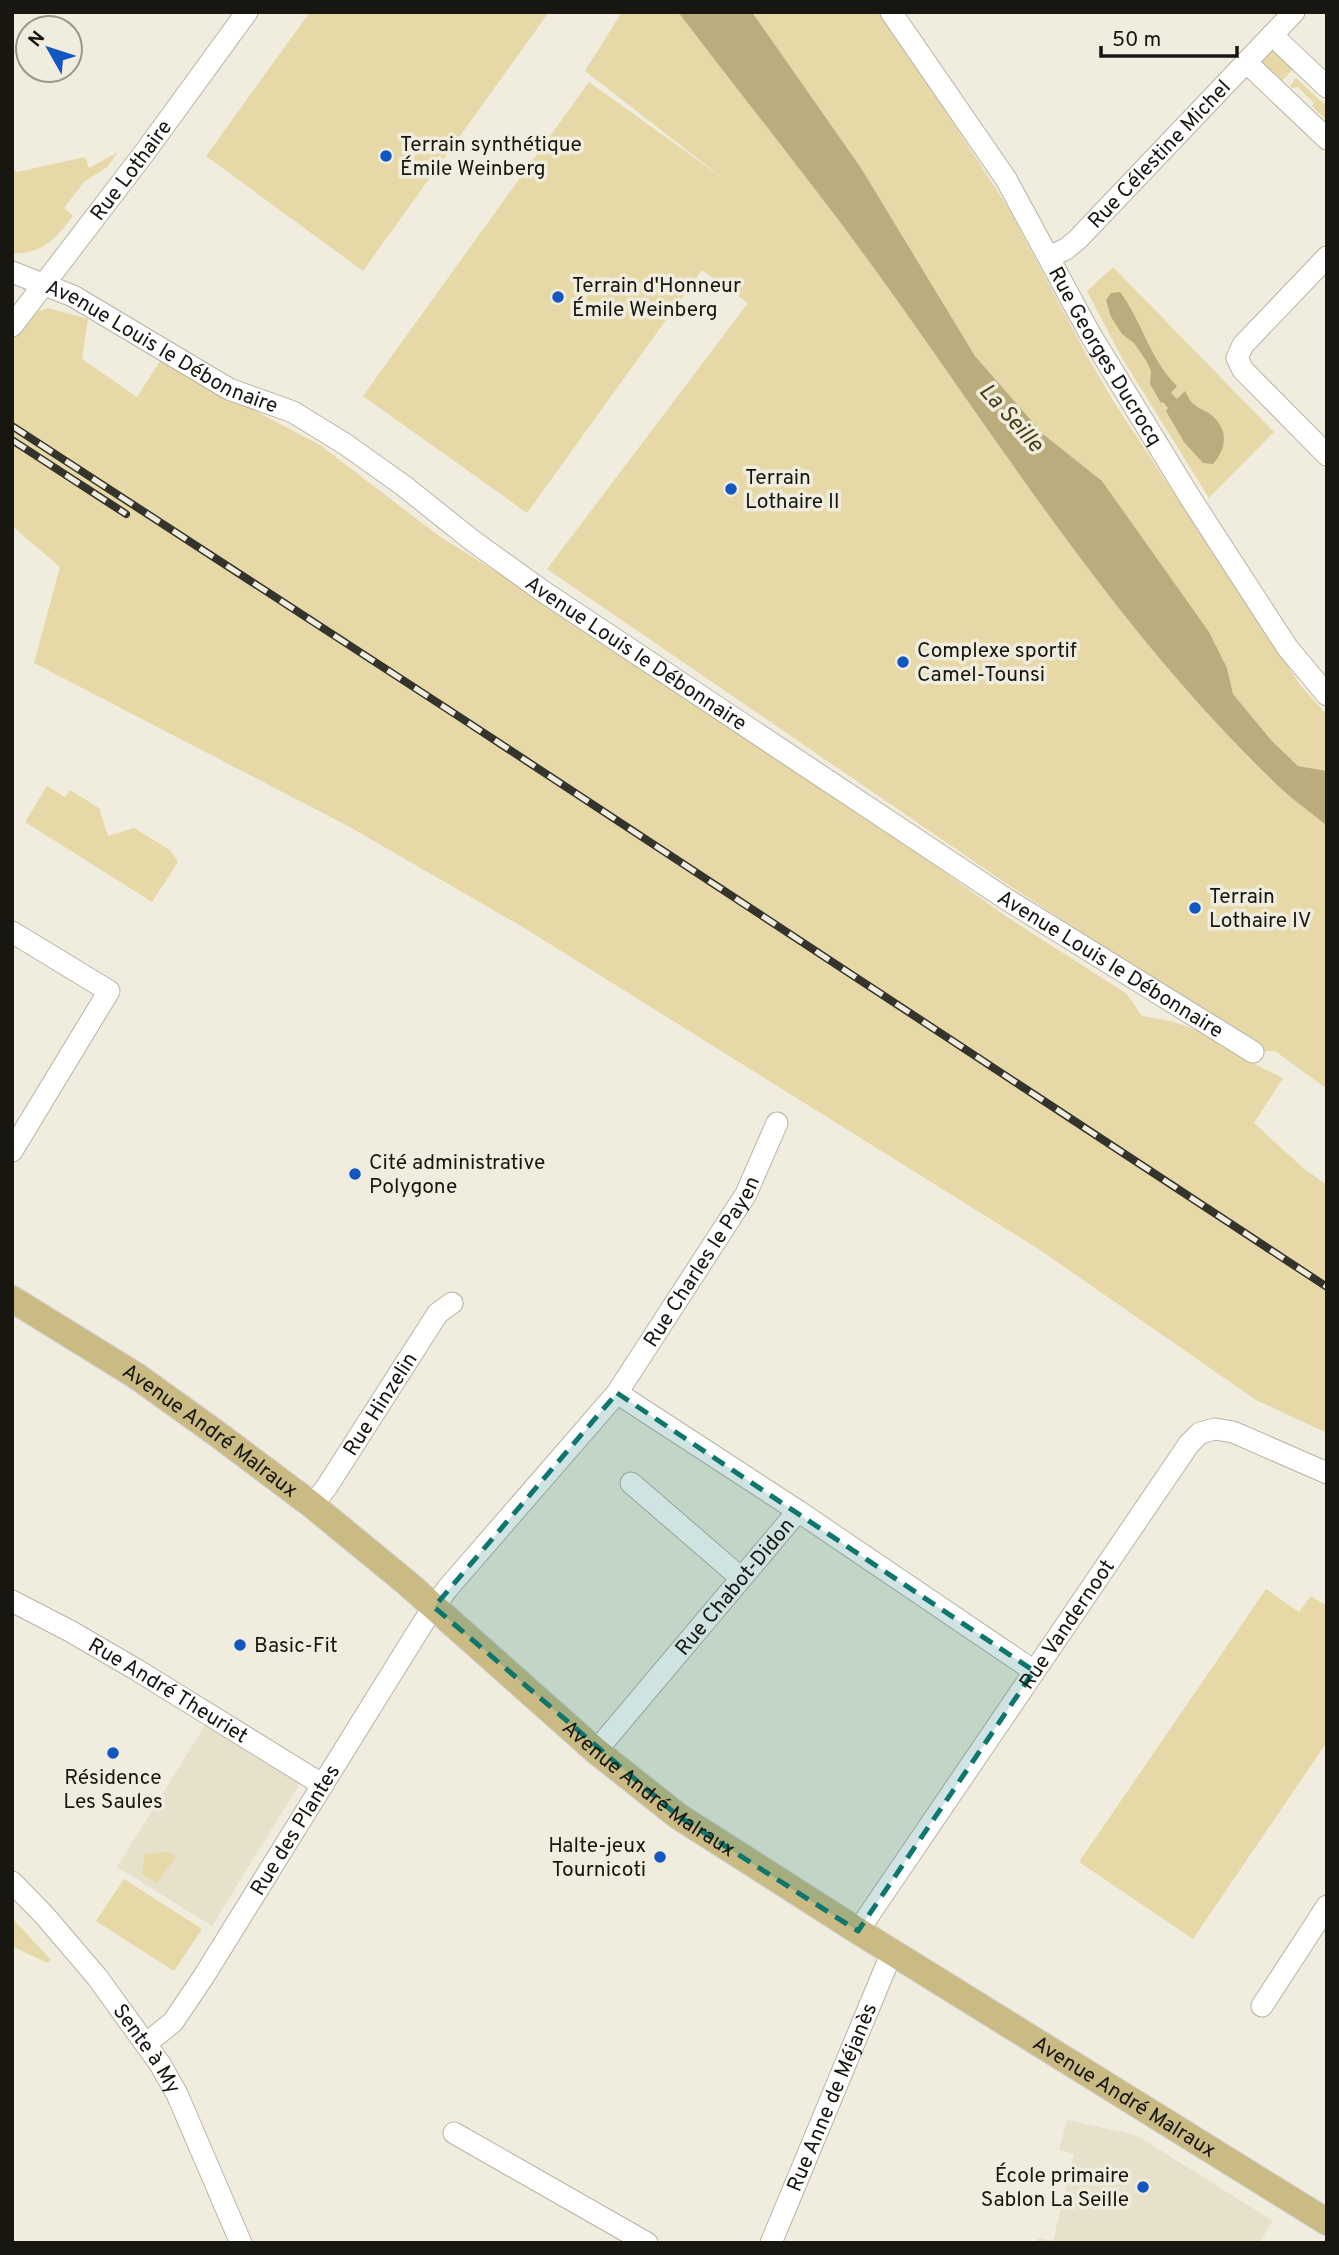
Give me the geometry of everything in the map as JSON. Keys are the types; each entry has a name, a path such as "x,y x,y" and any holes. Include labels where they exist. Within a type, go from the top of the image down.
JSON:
{"main road":[{"name":"Avenue André Malraux","path":"12,1299 135,1375 312,1505 596,1751 678,1816 1327,2222"}],"street":[{"name":"Rue Lothaire","path":"12,326 145,152 247,12"},
{"name":"Rue Georges Ducrocq","path":"891,12 1006,178 1090,334 1131,403 1278,632 1327,695"},
{"name":"Rue Célestine Michel","path":"1049,257 1066,249 1078,239 1294,12"},
{"path":"1272,35 1327,87"},
{"path":"1246,62 1327,139"},
{"path":"1327,257 1242,345 1237,358 1243,370 1327,456"},
{"name":"Avenue Louis le Débonnaire","path":"12,272 73,296 229,389 293,412 345,444 544,592 1003,897 1253,1052"},
{"path":"12,932 109,991 12,1151"},
{"name":"Rue Charles le Payen","path":"434,1608 454,1579 617,1393 746,1194 778,1123"},
{"name":"Rue Hinzelin","path":"312,1505 326,1488 438,1313 452,1303"},
{"path":"617,1393 797,1511"},
{"name":"Rue Vandernoot","path":"858,1931 1189,1444 1200,1433 1215,1429 1233,1432 1327,1473"},
{"path":"631,1483 741,1578"},
{"name":"Rue Chabot-Didon","path":"596,1751 797,1511 1034,1671"},
{"name":"Rue André Theuriet","path":"12,1601 128,1665 323,1785"},
{"name":"Rue des Plantes","path":"147,2043 173,2022 204,1976 434,1608"},
{"name":"Sente à My","path":"12,1882 97,1977 147,2043 177,2094 241,2243"},
{"path":"1262,2006 1327,1906"},
{"name":"Rue Anne de Méjanès","path":"771,2243 892,1952"},
{"path":"454,2133 647,2243"}],"highlighted area":[{"path":"617,1393 1034,1671 858,1931 678,1816 434,1607"}],"shaded area":[{"name":"Terrain synthétique Émile Weinberg","path":"310,12 549,12 363,271 206,156"},
{"name":"Complexe sportif Camel-Tounsi","path":"622,12 678,12 845,229 1029,488 1119,609 1217,724 1277,785 1327,826 1327,1089 1275,1051 1253,1052 1256,1046 1007,884 547,569 748,303 702,270 527,513 363,396 589,82 724,179 585,71"},
{"path":"752,12 879,12 1009,209 1117,407 1301,686 1327,715 1327,771 1298,766 1271,740 1233,694 1227,668 1102,481 1043,434 975,356 861,168"},
{"path":"1278,51 1296,66 1277,86 1261,66 1268,53"},
{"path":"1296,78 1327,107 1327,121 1298,87 1290,86"},
{"path":"118,152 107,167 84,182 64,208 73,216 54,238 32,251 12,253 12,170 17,172 85,157 89,168"},
{"path":"1113,267 1274,432 1209,498 1122,358 1087,291"},
{"path":"48,308 88,319 82,359 137,397 160,361 320,445 439,536 589,630 845,801 1007,917 1127,994 1142,1016 1171,1021 1251,1050 1244,1059 1283,1078 1254,1123 1303,1168 1327,1185 1327,1433 1256,1400 1040,1250 521,926 348,826 34,663 60,567 12,526 12,337 27,315"},
{"path":"47,786 65,797 70,790 99,808 108,836 134,828 170,850 178,862 152,902 25,822"},
{"path":"1266,1589 1299,1612 1311,1596 1327,1606 1327,1742 1193,1939 1079,1862"},
{"path":"207,1722 302,1780 212,1926 117,1867"},
{"path":"169,1852 176,1857 157,1883 142,1874 145,1854"},
{"path":"124,1879 202,1929 174,1971 96,1921"},
{"path":"12,1918 51,1960 47,1963 12,1946"},
{"name":"École primaire Sablon La Seille","path":"1067,2120 1136,2135 1273,2221 1259,2243 1036,2243 1038,2238 1053,2241 1074,2154 1059,2150"}],"water":[{"name":"La Seille","path":"678,12 752,12 861,168 975,356 1043,434 1102,481 1209,632 1227,668 1233,694 1271,740 1298,766 1327,771 1327,826 1277,785 1217,724 1119,609 1029,488 845,229"},
{"path":"1120,292 1160,364 1177,386 1171,393 1177,399 1185,391 1193,404 1210,414 1220,425 1223,444 1213,464 1203,463 1184,442 1166,411 1168,408 1161,403 1150,384 1151,371 1147,362 1111,317 1106,300 1111,293"}],"railway":[{"path":"12,426 1327,1287"},
{"path":"12,440 126,514"}],"place":[{"name":"Terrain synthétique Émile Weinberg","path":"386,156"},
{"name":"Terrain d'Honneur Émile Weinberg","path":"558,297"},
{"name":"Terrain Lothaire II","path":"731,489"},
{"name":"Complexe sportif Camel-Tounsi","path":"903,662"},
{"name":"Terrain Lothaire IV","path":"1195,908"},
{"name":"Cité administrative Polygone","path":"355,1174"},
{"name":"Basic-Fit","path":"240,1645"},
{"name":"Résidence Les Saules","path":"113,1753"},
{"name":"Halte-jeux Tournicoti","path":"660,1857"},
{"name":"École primaire Sablon La Seille","path":"1143,2187"}]}
